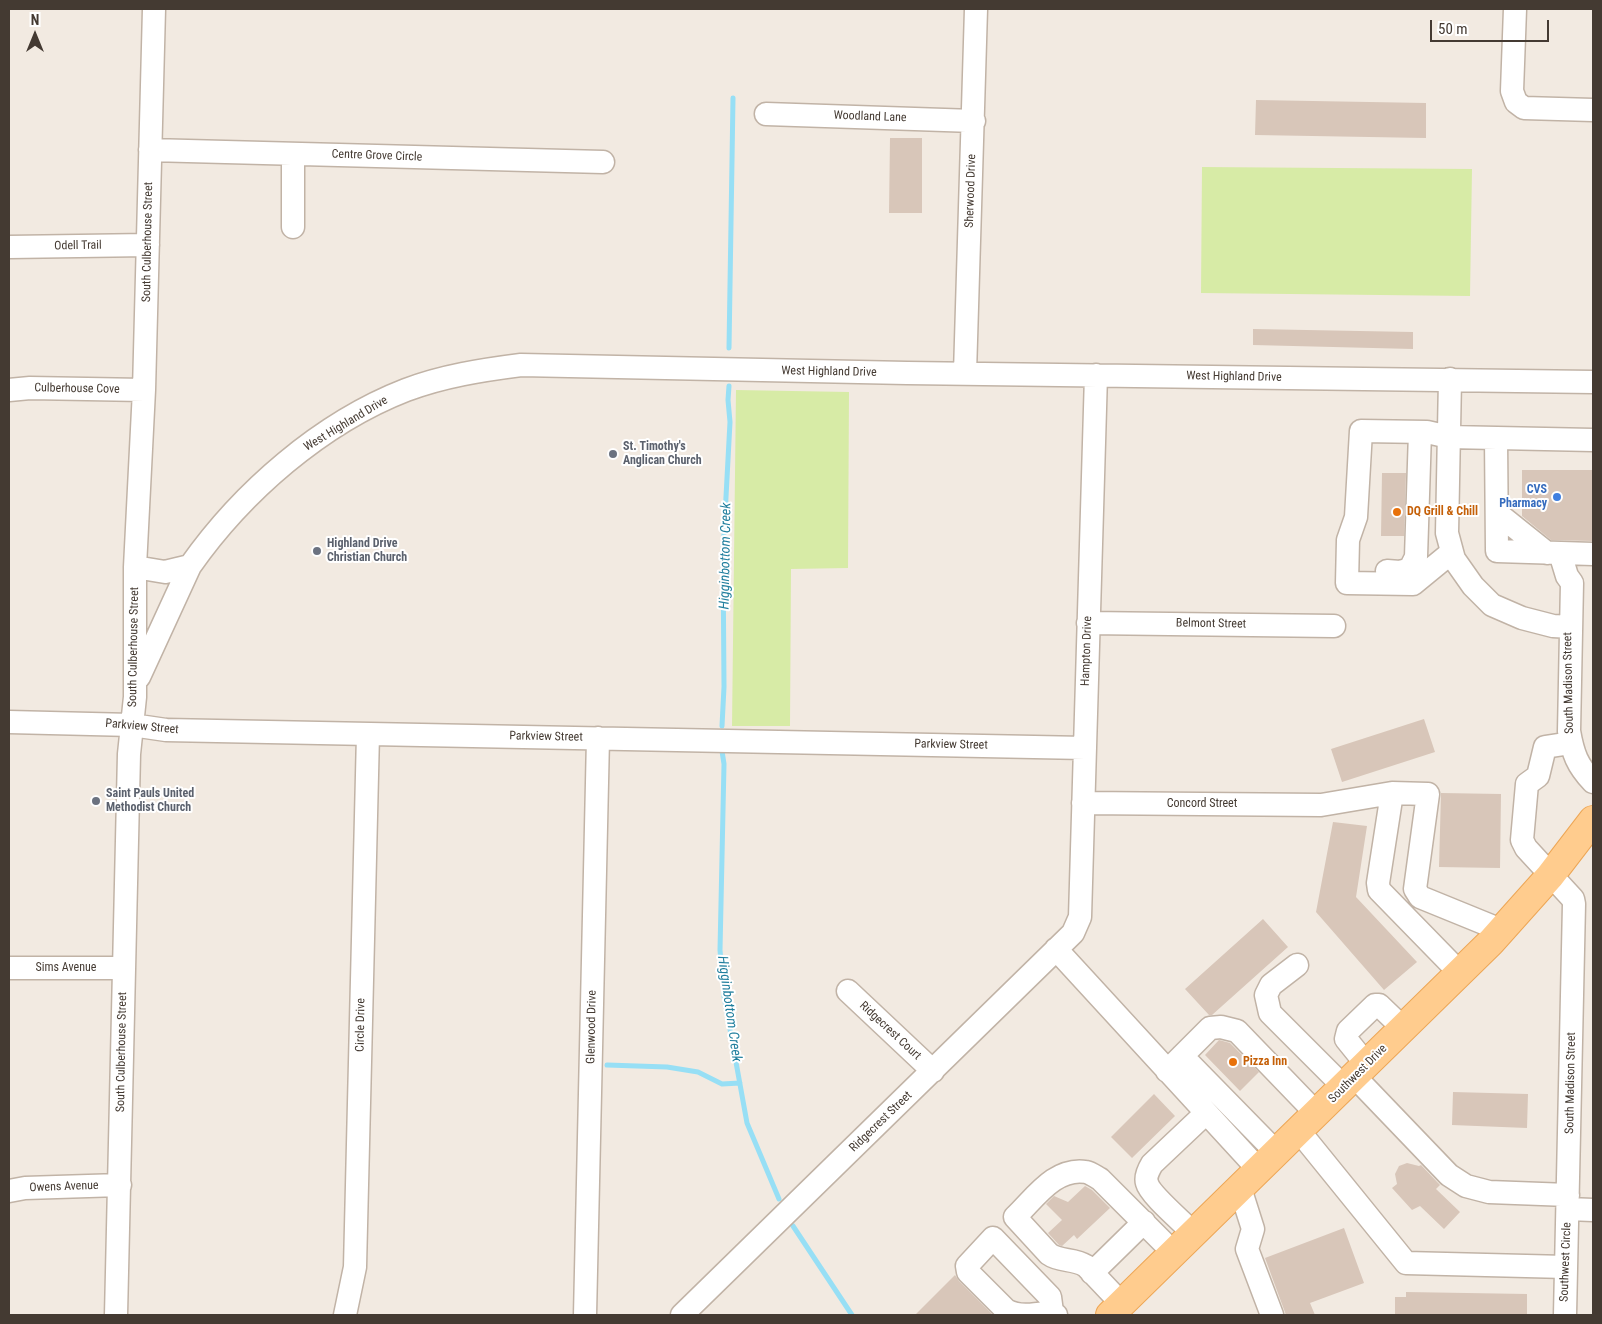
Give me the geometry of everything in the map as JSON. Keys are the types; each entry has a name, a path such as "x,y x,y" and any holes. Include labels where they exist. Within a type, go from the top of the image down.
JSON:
{"main road":[{"name":"Southwest Drive","path":"1116,1310 1460,973 1550,876 1592,824"}],"street":[{"name":"South Culberhouse Street","path":"116,1315 129,754 136,685 135,567 144,390 154,9"},
{"name":"Sherwood Drive","path":"966,373 976,9"},
{"path":"1515,9 1512,91 1516,102 1524,108 1593,110"},
{"name":"Woodland Lane","path":"766,114 974,120"},
{"name":"Centre Grove Circle","path":"150,150 603,162"},
{"path":"292,154 292,227"},
{"name":"Odell Trail","path":"9,248 148,245"},
{"name":"West Highland Drive","path":"136,685 190,566 221,527 255,490 304,448 374,404 405,390 451,376 485,369 521,365 1593,382"},
{"name":"Hampton Drive","path":"1076,926 1080,916 1096,375"},
{"name":"South Madison Street","path":"1450,379 1447,533 1454,559 1473,586 1492,605 1522,618 1553,626 1571,627 1569,731 1573,753 1578,764 1593,782"},
{"name":"Culberhouse Cove","path":"9,390 30,388 144,390"},
{"path":"1420,432 1416,557 1410,569 1400,572 1364,570 1360,566 1356,517 1361,431 1420,432 1449,438 1593,440"},
{"path":"1496,438 1497,551 1589,554 1580,574 1572,583"},
{"path":"1497,513 1554,553 1572,583 1571,627"},
{"path":"1356,517 1348,540 1347,583 1413,584 1452,552"},
{"path":"135,567 165,572 190,566"},
{"name":"Belmont Street","path":"1088,623 1334,626"},
{"name":"Parkview Street","path":"9,722 132,725 166,730 1085,748"},
{"name":"Circle Drive","path":"345,1315 355,1267 368,734"},
{"name":"Glenwood Drive","path":"585,1315 598,738"},
{"name":"South Madison Street","path":"1568,1202 1574,904 1573,900 1526,848 1522,840 1527,784 1538,776 1545,746 1571,743"},
{"path":"1392,792 1378,884 1379,890 1460,973"},
{"name":"Concord Street","path":"1083,803 1321,805 1392,792 1428,794 1415,889 1420,897 1501,930"},
{"name":"Ridgecrest Street","path":"682,1315 1073,933 1076,926"},
{"path":"1056,949 1174,1063 1259,1170 1253,1229 1247,1249 1272,1315"},
{"path":"1298,965 1271,985 1266,995 1270,1013 1356,1076 1449,1175 1466,1186 1489,1192 1568,1202 1593,1210"},
{"name":"Sims Avenue","path":"9,968 124,968"},
{"name":"Ridgecrest Court","path":"848,991 933,1071"},
{"path":"1356,1076 1346,1039 1348,1031 1375,1005 1380,1005 1404,1028"},
{"path":"1174,1063 1210,1028 1222,1027 1237,1031 1308,1123 1406,1263 1566,1267"},
{"path":"1174,1063 1206,1113 1259,1170"},
{"path":"1194,1234 1153,1193 1147,1183 1148,1172 1152,1164 1206,1113"},
{"path":"993,1238 1050,1297 1054,1314 1026,1315 1006,1310 968,1272 967,1266 993,1238 1054,1178 1076,1172 1088,1172 1100,1179 1174,1253"},
{"name":"Owens Avenue","path":"9,1191 25,1188 120,1185"},
{"name":"Southwest Circle","path":"1565,1315 1568,1202"},
{"path":"1015,1217 1048,1254 1055,1258 1079,1261 1092,1273 1116,1310"},
{"path":"1092,1273 1144,1222"}],"green space":[{"path":"1202,167 1472,169 1470,296 1201,293"},
{"path":"736,390 849,392 848,568 791,569 790,726 732,726"}],"building":[{"path":"1256,100 1426,103 1426,138 1255,135"},
{"path":"890,138 922,138 922,213 889,213"},
{"path":"1253,329 1413,332 1413,349 1253,345"},
{"name":"CVS Pharmacy","path":"1522,470 1593,470 1593,541 1551,540 1522,516"},
{"name":"DQ Grill & Chill","path":"1382,473 1406,473 1404,536 1381,536"},
{"path":"1424,719 1435,752 1342,782 1331,749"},
{"path":"1441,793 1501,794 1500,868 1439,867"},
{"path":"1333,822 1367,826 1356,897 1417,962 1384,990 1316,912"},
{"path":"1263,919 1288,947 1212,1015 1209,1015 1185,989"},
{"name":"Pizza Inn","path":"1219,1040 1230,1043 1259,1072 1240,1091 1205,1055"},
{"path":"1453,1092 1528,1094 1527,1128 1452,1125"},
{"path":"1154,1094 1175,1116 1132,1158 1111,1137"},
{"path":"1407,1163 1421,1165 1440,1185 1436,1189 1460,1212 1444,1229 1420,1206 1412,1210 1392,1188 1397,1184 1395,1174 1399,1166"},
{"path":"1085,1186 1092,1190 1110,1208 1077,1239 1074,1235 1062,1246 1059,1245 1048,1233 1062,1220 1046,1204 1054,1196 1068,1202"},
{"path":"1344,1228 1364,1283 1310,1303 1315,1315 1286,1315 1265,1258"},
{"path":"955,1275 993,1315 915,1315"},
{"path":"1406,1292 1527,1294 1527,1315 1395,1315 1395,1297 1406,1297"}],"waterway":[{"name":"Higginbottom Creek","path":"729,348 733,98"},
{"name":"Higginbottom Creek","path":"722,726 724,687 723,553 730,422 729,386"},
{"name":"Higginbottom Creek","path":"722,751 724,764 720,950 724,996 747,1123 779,1199"},
{"path":"607,1065 667,1067 698,1072 722,1084 740,1083"},
{"name":"Higginbottom Creek","path":"793,1226 852,1315"}],"place":[{"name":"St. Timothy's Anglican Church","path":"613,454"},
{"name":"CVS Pharmacy","path":"1557,497"},
{"name":"DQ Grill & Chill","path":"1397,512"},
{"name":"Highland Drive Christian Church","path":"317,551"},
{"name":"Saint Pauls United Methodist Church","path":"96,801"},
{"name":"Pizza Inn","path":"1233,1062"}]}
